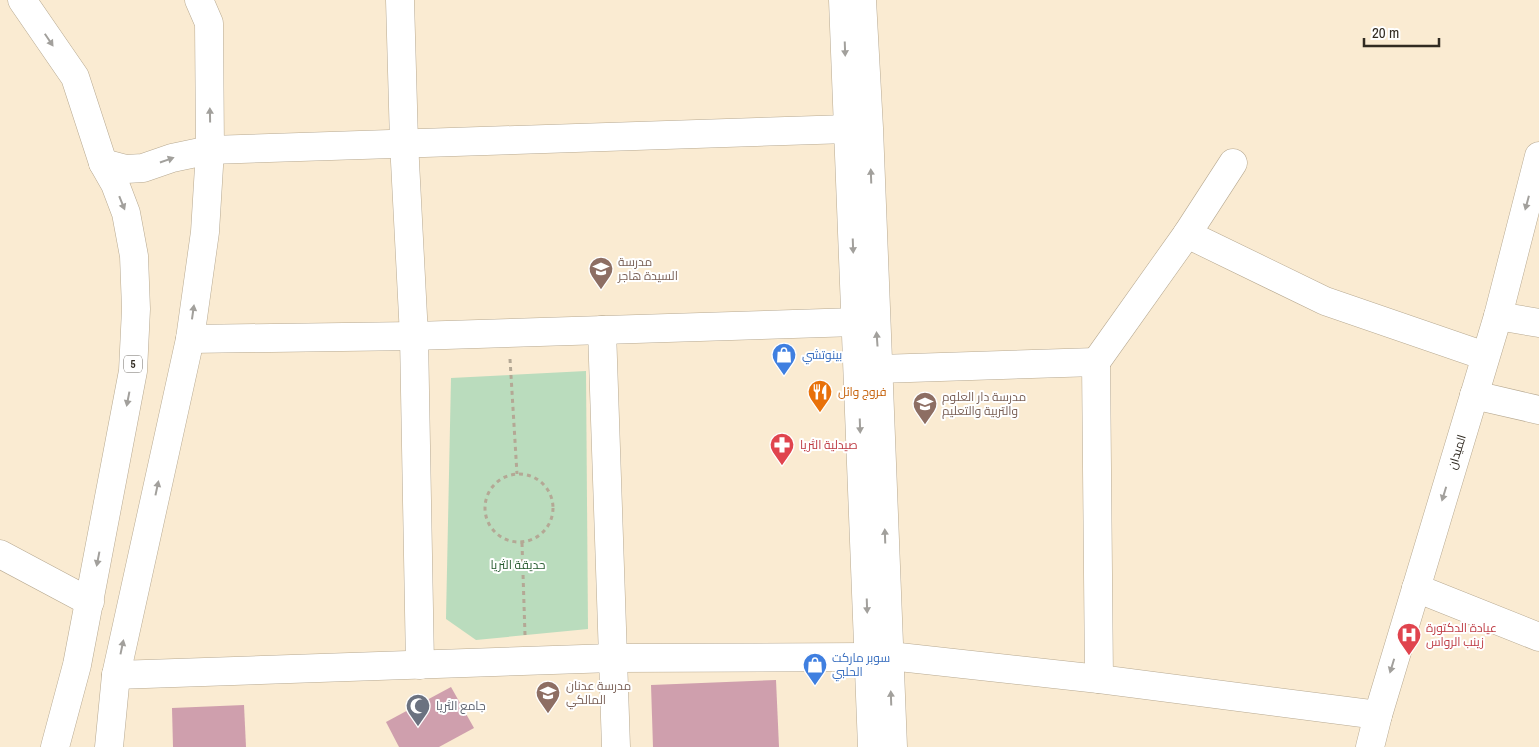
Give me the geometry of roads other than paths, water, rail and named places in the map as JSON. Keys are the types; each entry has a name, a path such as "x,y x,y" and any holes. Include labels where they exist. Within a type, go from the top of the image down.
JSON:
{"street":[{"name":"5","path":"22,0 75,77 103,163 115,184 126,213 134,256 136,308 133,371 77,665 55,747"},
{"path":"400,0 404,142 414,336 420,665"},
{"path":"843,0 856,322 879,657 893,747"},
{"path":"862,0 879,369 879,657 872,747"},
{"path":"109,747 116,675 190,339 205,232 210,150 205,8"},
{"path":"103,163 126,169 143,168 172,158 210,150 404,142 848,129"},
{"name":"الميدان","path":"1370,747 1498,316 1539,156"},
{"path":"1099,680 1096,362 1187,234 1233,163"},
{"path":"1187,234 1325,301 1485,356"},
{"path":"1498,316 1539,324"},
{"path":"190,339 414,336 856,322"},
{"path":"602,330 616,747"},
{"path":"879,369 1096,362"},
{"path":"1474,395 1539,410"},
{"path":"0,554 90,602"},
{"path":"1416,588 1539,637"},
{"path":"116,675 613,658 879,657 1099,680 1378,715"}],"place":[{"name":"مدرسة السيدة هاجر","path":"601,290"},
{"name":"بينوتشي","path":"784,376"},
{"name":"فروج وائل","path":"820,413"},
{"name":"مدرسة دار العلوم والتربية والتعليم","path":"925,425"},
{"name":"صيدلية الثريا","path":"782,466"},
{"name":"عيادة الدكتورة زينب الرواس","path":"1409,656"},
{"name":"سوبر ماركت الحلبي","path":"815,686"},
{"name":"مدرسة عدنان المالكي","path":"548,714"},
{"name":"جامع الثريا","path":"418,727"}],"park label":[{"name":"حديقة الثريا","path":"518,565"}]}
